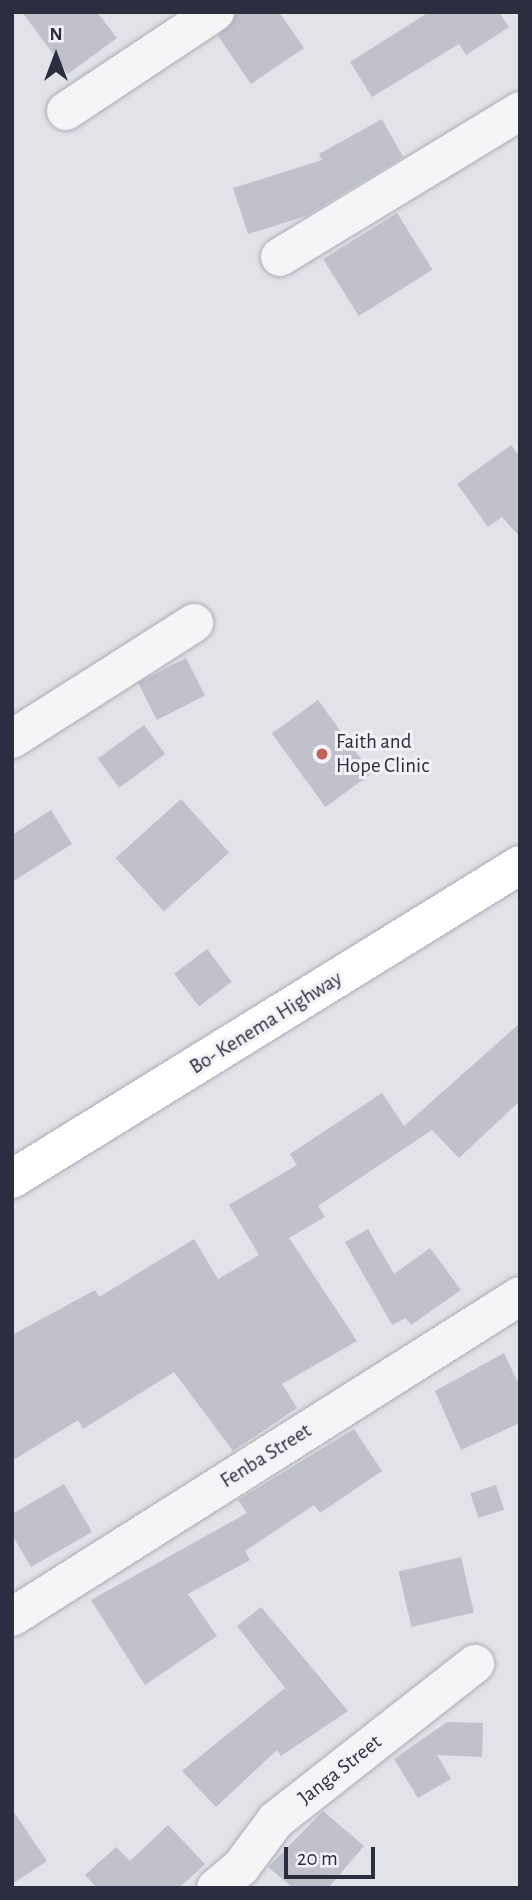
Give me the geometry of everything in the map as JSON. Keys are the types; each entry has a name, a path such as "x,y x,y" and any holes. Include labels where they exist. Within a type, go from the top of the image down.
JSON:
{"highway":[{"name":"Bo- Kenema Highway","path":"12,1180 520,865"}],"street":[{"path":"66,111 215,12"},
{"path":"280,257 520,111"},
{"path":"12,739 194,623"},
{"name":"Fenba Street","path":"12,1617 520,1296"},
{"name":"Janga Street","path":"216,1888 241,1867 276,1820 475,1664"}],"building":[{"path":"22,12 97,12 117,38 68,74"},
{"path":"237,12 279,12 304,48 251,84 218,36"},
{"path":"429,12 499,12 509,27 466,55 459,44 372,97 350,62"},
{"path":"382,119 403,157 306,216 248,234 233,188 322,160 319,154"},
{"path":"397,213 433,270 359,316 323,259"},
{"path":"511,445 520,457 520,537 502,517 488,527 457,484"},
{"path":"186,658 205,695 157,720 138,683"},
{"name":"Faith and Hope Clinic","path":"318,700 371,774 325,807 272,734"},
{"path":"144,725 165,754 119,788 98,759"},
{"path":"181,799 229,853 164,911 116,858"},
{"path":"51,810 72,844 12,882 12,835"},
{"path":"207,949 232,982 199,1006 174,974"},
{"path":"520,1023 520,1101 459,1158 432,1130 318,1206 325,1217 289,1238 357,1341 282,1384 297,1408 233,1451 174,1372 83,1429 78,1420 12,1461 12,1335 95,1290 99,1297 194,1239 218,1279 259,1255 229,1205 297,1165 290,1154 382,1093 404,1126"},
{"path":"368,1229 394,1274 430,1248 461,1290 411,1325 406,1318 392,1325 345,1242"},
{"path":"504,1353 520,1387 520,1423 461,1450 435,1391"},
{"path":"354,1429 382,1471 320,1513 314,1505 245,1551 250,1560 188,1594 217,1636 145,1685 91,1600 247,1513 238,1500"},
{"path":"64,1484 92,1532 31,1567 12,1535 12,1514"},
{"path":"496,1485 504,1510 478,1518 470,1493"},
{"path":"461,1557 474,1613 411,1627 399,1571"},
{"path":"261,1607 348,1711 281,1756 277,1750 216,1807 182,1771 285,1688 237,1626"},
{"path":"447,1722 483,1723 482,1757 437,1755 451,1779 418,1798 394,1759"},
{"path":"12,1809 47,1861 12,1884"},
{"path":"323,1811 364,1846 328,1888 293,1888 268,1867"},
{"path":"168,1825 205,1864 179,1888 97,1888 85,1875 116,1847 130,1861"}],"place":[{"name":"Faith and Hope Clinic","path":"322,754"}]}
